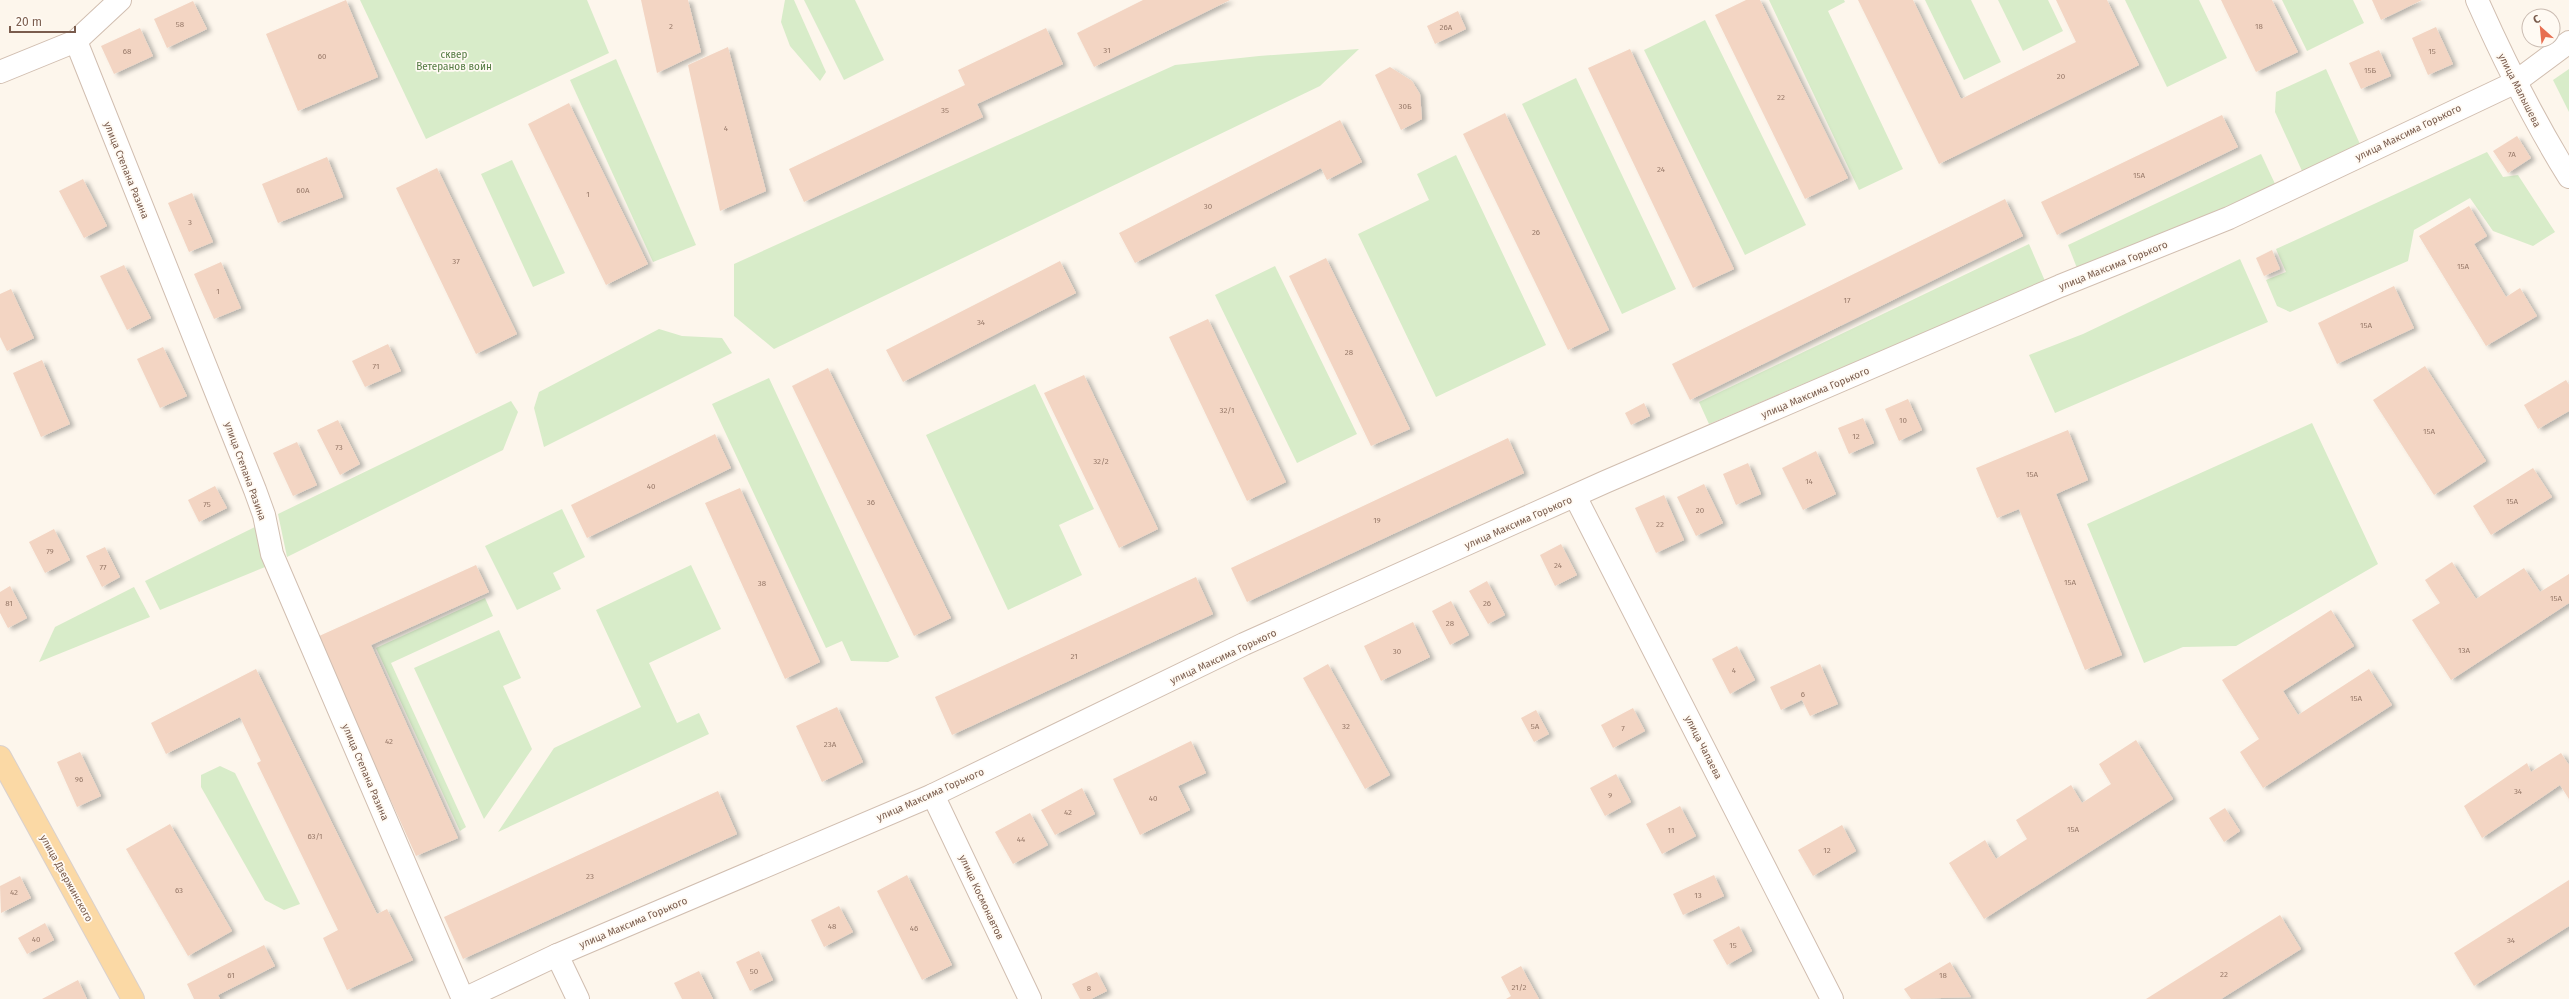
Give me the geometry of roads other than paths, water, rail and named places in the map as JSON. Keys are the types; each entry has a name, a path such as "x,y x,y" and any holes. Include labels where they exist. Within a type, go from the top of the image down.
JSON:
{"main road":[{"name":"улица Дзержинского","path":"0,758 133,999"}],"street":[{"path":"0,72 76,41 120,0"},
{"name":"улица Малышева","path":"2477,0 2514,82 2533,119 2569,177"},
{"name":"улица Степана Разина","path":"76,41 255,490 264,515 272,554 464,999"},
{"name":"улица Максима Горького","path":"464,999 557,955 933,795 1244,644 1575,496 2060,286 2229,218 2514,82 2569,42"},
{"name":"улица Чапаева","path":"1575,496 1832,999"},
{"name":"улица Космонавтов","path":"933,795 1030,999"},
{"path":"557,955 578,999"}],"park label":[{"name":"сквер Ветеранов войн","path":"454,60"}]}
